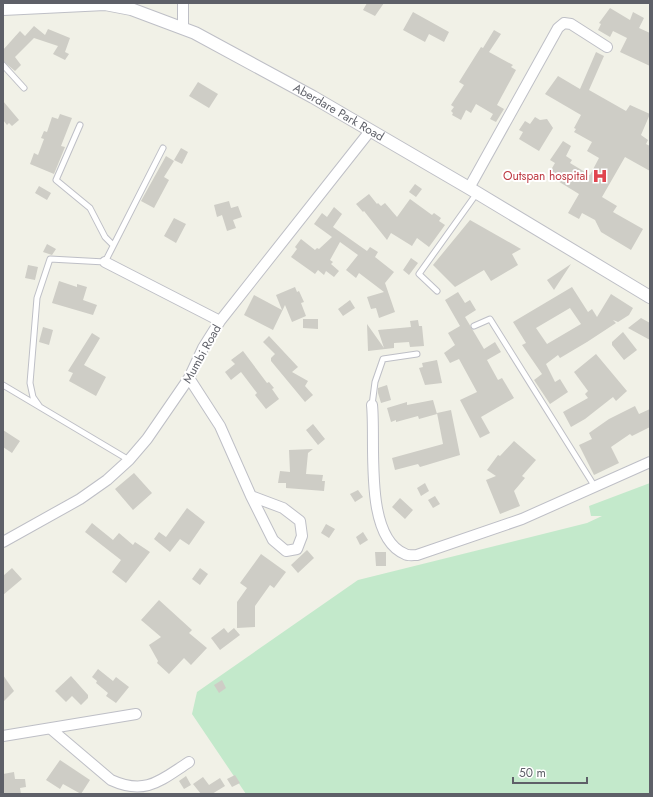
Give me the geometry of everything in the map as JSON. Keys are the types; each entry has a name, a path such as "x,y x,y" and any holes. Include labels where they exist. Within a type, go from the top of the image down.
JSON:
{"street":[{"name":"Aberdare Park Road","path":"3,9 22,5 105,3 131,9 183,28 244,59 473,190 650,297"},
{"path":"183,3 183,28"},
{"path":"473,190 558,28 564,23 571,24 607,47"},
{"name":"Mumbi Road","path":"3,542 80,499 106,480 129,460 147,439 189,378 203,348 220,321 370,131"},
{"path":"105,262 220,321"},
{"path":"189,378 220,426 251,496 273,540 286,551 296,549 302,536 300,521 283,508 251,496"},
{"path":"372,405 376,506 380,526 392,545 405,554 417,555 522,519 650,462"},
{"path":"3,736 136,714"},
{"path":"51,729 111,780 122,785 135,787 152,786 189,762"}],"lane":[{"path":"3,65 24,88"},
{"path":"80,125 56,180 90,208 105,237 114,245"},
{"path":"40,407 33,397 30,383 37,298 50,259 105,262 163,148"},
{"path":"437,290 419,274 473,190"},
{"path":"474,326 490,319 595,487"},
{"path":"372,405 375,382 383,359 417,354"},
{"path":"3,385 129,460"}],"green space":[{"path":"650,483 650,794 246,794 192,714 197,692 358,580 587,523 602,516 591,516 589,506"}],"building":[{"path":"367,3 384,3 375,16 363,10"},
{"path":"610,8 630,20 633,12 644,18 639,28 650,33 650,66 620,52 627,38 613,31 610,37 598,30 601,24 599,23"},
{"path":"413,12 449,32 444,42 429,34 425,42 403,30"},
{"path":"34,26 45,35 48,29 70,38 65,52 69,54 65,60 53,54 58,46 34,38 15,57 21,65 15,71 3,61 3,50 20,31 25,36"},
{"path":"494,30 501,34 489,52 513,65 511,67 516,70 497,105 504,109 496,122 490,119 493,114 476,104 471,113 466,110 461,120 452,115 453,113 451,111 454,107 451,105 464,85 459,82 481,47 483,48"},
{"path":"596,52 604,56 589,90 626,111 630,105 650,114 641,135 648,140 646,144 650,146 650,171 625,157 602,197 617,206 613,212 643,229 631,250 601,232 595,220 582,213 579,219 568,213 579,194 548,175 555,163 550,160 563,141 571,146 566,156 572,160 570,163 590,175 599,158 587,151 592,142 574,132 576,129 574,128 581,115 545,94 558,76 580,89"},
{"path":"198,82 218,94 209,108 189,96"},
{"path":"3,101 19,120 12,126 9,123 7,125 3,120"},
{"path":"60,114 72,118 61,146 65,147 54,174 30,164 34,153 38,155 44,139 41,138 44,131 47,132 52,117 58,119"},
{"path":"535,117 540,120 547,119 553,128 539,151 519,139 523,132 519,130 525,121 530,124"},
{"path":"181,148 188,152 182,164 174,160"},
{"path":"166,156 174,161 164,177 169,180 154,208 141,201"},
{"path":"415,184 422,189 416,197 409,192"},
{"path":"39,186 51,193 47,200 35,193"},
{"path":"369,194 377,204 378,203 381,206 385,203 397,217 410,199 432,215 434,213 441,218 439,221 445,225 429,247 417,238 412,246 391,233 387,240 364,211 363,212 356,204"},
{"path":"229,201 231,208 238,206 242,217 233,220 236,228 227,231 222,215 217,217 214,205"},
{"path":"334,207 342,214 333,227 367,251 370,247 378,252 375,257 394,272 385,283 395,312 379,318 376,308 371,309 367,297 384,292 359,273 356,278 346,270 358,255 340,242 330,260 333,262 331,264 339,271 334,277 326,271 324,275 318,270 315,274 291,257 297,249 295,247 301,239 315,250 317,248 319,249 332,237 314,224 322,213 327,217"},
{"path":"174,218 186,224 176,243 164,236"},
{"path":"470,220 521,249 512,254 518,265 491,281 484,270 455,287 433,265"},
{"path":"47,244 56,249 52,255 43,252"},
{"path":"411,258 418,263 409,275 403,270"},
{"path":"571,264 554,290 547,280"},
{"path":"28,265 38,267 35,280 25,278"},
{"path":"59,281 77,287 77,284 87,287 83,300 97,305 93,315 52,303"},
{"path":"295,287 297,292 299,291 304,302 301,303 306,316 292,322 285,305 273,330 244,315 254,295 282,310 276,295"},
{"path":"572,287 588,312 592,309 597,317 611,294 633,308 629,315 618,322 613,320 616,323 560,358 558,355 546,364 555,382 560,379 568,392 550,404 534,380 542,374 522,345 526,343 513,322","holes":["570,308 581,324 547,344 536,328"]},
{"path":"458,292 465,303 470,300 476,310 465,317 484,349 495,342 501,352 487,360 498,380 502,378 514,398 481,417 490,433 480,438 460,400 477,392 459,359 450,363 444,353 455,345 448,333 460,326 445,300"},
{"path":"350,300 355,308 343,316 338,309"},
{"path":"641,318 650,323 650,340 628,328"},
{"path":"303,319 318,319 318,329 303,328"},
{"path":"418,320 419,326 422,326 424,346 410,347 409,342 394,343 394,348 368,351 367,324 384,348 378,330 411,327 410,321"},
{"path":"43,327 53,330 49,345 39,342"},
{"path":"623,332 637,350 624,360 612,345 612,342"},
{"path":"92,333 100,338 84,365 106,377 96,396 69,381 73,373 68,371"},
{"path":"269,336 298,367 292,372 308,381 305,386 313,395 305,402 271,361 271,358 275,354 263,342"},
{"path":"243,351 267,383 269,382 274,388 272,389 279,399 266,409 255,395 257,393 241,372 231,380 225,372 235,364 231,360"},
{"path":"596,354 627,391 616,401 613,397 585,419 571,427 563,412 588,398 585,394 588,391 574,372"},
{"path":"437,360 442,383 425,385 419,368 423,367 422,363"},
{"path":"387,385 391,400 381,403 378,388"},
{"path":"433,400 437,414 419,419 418,416 391,422 387,408 407,402 407,405"},
{"path":"635,406 639,414 650,409 650,427 632,436 630,434 611,447 619,463 594,475 579,445 592,439 589,433 609,419"},
{"path":"451,410 460,455 420,467 418,464 395,470 392,458 443,444 437,413"},
{"path":"313,424 325,439 318,445 306,430"},
{"path":"3,430 20,441 12,453 3,447"},
{"path":"514,441 536,460 522,476 525,478 514,491 520,506 500,514 486,480 496,476 487,470 498,455 500,456"},
{"path":"313,449 308,453 306,474 323,475 322,481 325,481 324,491 286,488 286,483 278,483 280,471 290,472 289,450"},
{"path":"134,473 152,493 133,510 115,489"},
{"path":"425,483 429,491 421,496 417,488"},
{"path":"358,490 363,497 355,502 350,494"},
{"path":"435,496 440,504 433,508 428,500"},
{"path":"400,498 413,510 405,519 392,507"},
{"path":"187,508 205,522 189,545 180,539 170,552 154,539 159,532 166,537"},
{"path":"92,523 113,540 119,533 133,545 135,542 150,552 126,583 112,572 121,560 85,532"},
{"path":"326,524 335,529 329,538 321,533"},
{"path":"363,532 368,540 360,545 356,537"},
{"path":"307,550 314,558 298,573 291,565"},
{"path":"375,552 386,552 386,566 376,566"},
{"path":"261,554 286,572 274,588 270,585 255,606 255,627 237,628 237,602 247,588 240,583"},
{"path":"12,568 22,579 3,595 3,576"},
{"path":"200,568 208,574 200,585 192,579"},
{"path":"159,600 192,630 189,633 207,648 191,665 184,658 169,674 157,663 158,661 149,645 161,637 141,620"},
{"path":"224,628 228,633 234,628 240,635 220,650 211,638"},
{"path":"98,669 113,681 116,677 129,687 116,703 106,696 108,693 96,683 97,681 92,677"},
{"path":"3,675 14,691 3,702"},
{"path":"71,676 88,695 88,698 81,705 72,696 66,702 55,691"},
{"path":"222,680 226,688 219,693 214,685"},
{"path":"60,760 90,780 81,794 63,784 60,789 46,780"},
{"path":"14,772 15,779 25,779 26,787 20,788 21,794 3,794 3,774"},
{"path":"235,775 240,783 232,787 227,779"},
{"path":"186,776 191,785 184,789 179,781"},
{"path":"203,777 209,785 220,778 225,786 212,794 201,794 193,784"}],"place":[{"name":"Outspan hospital","path":"600,176"}]}
